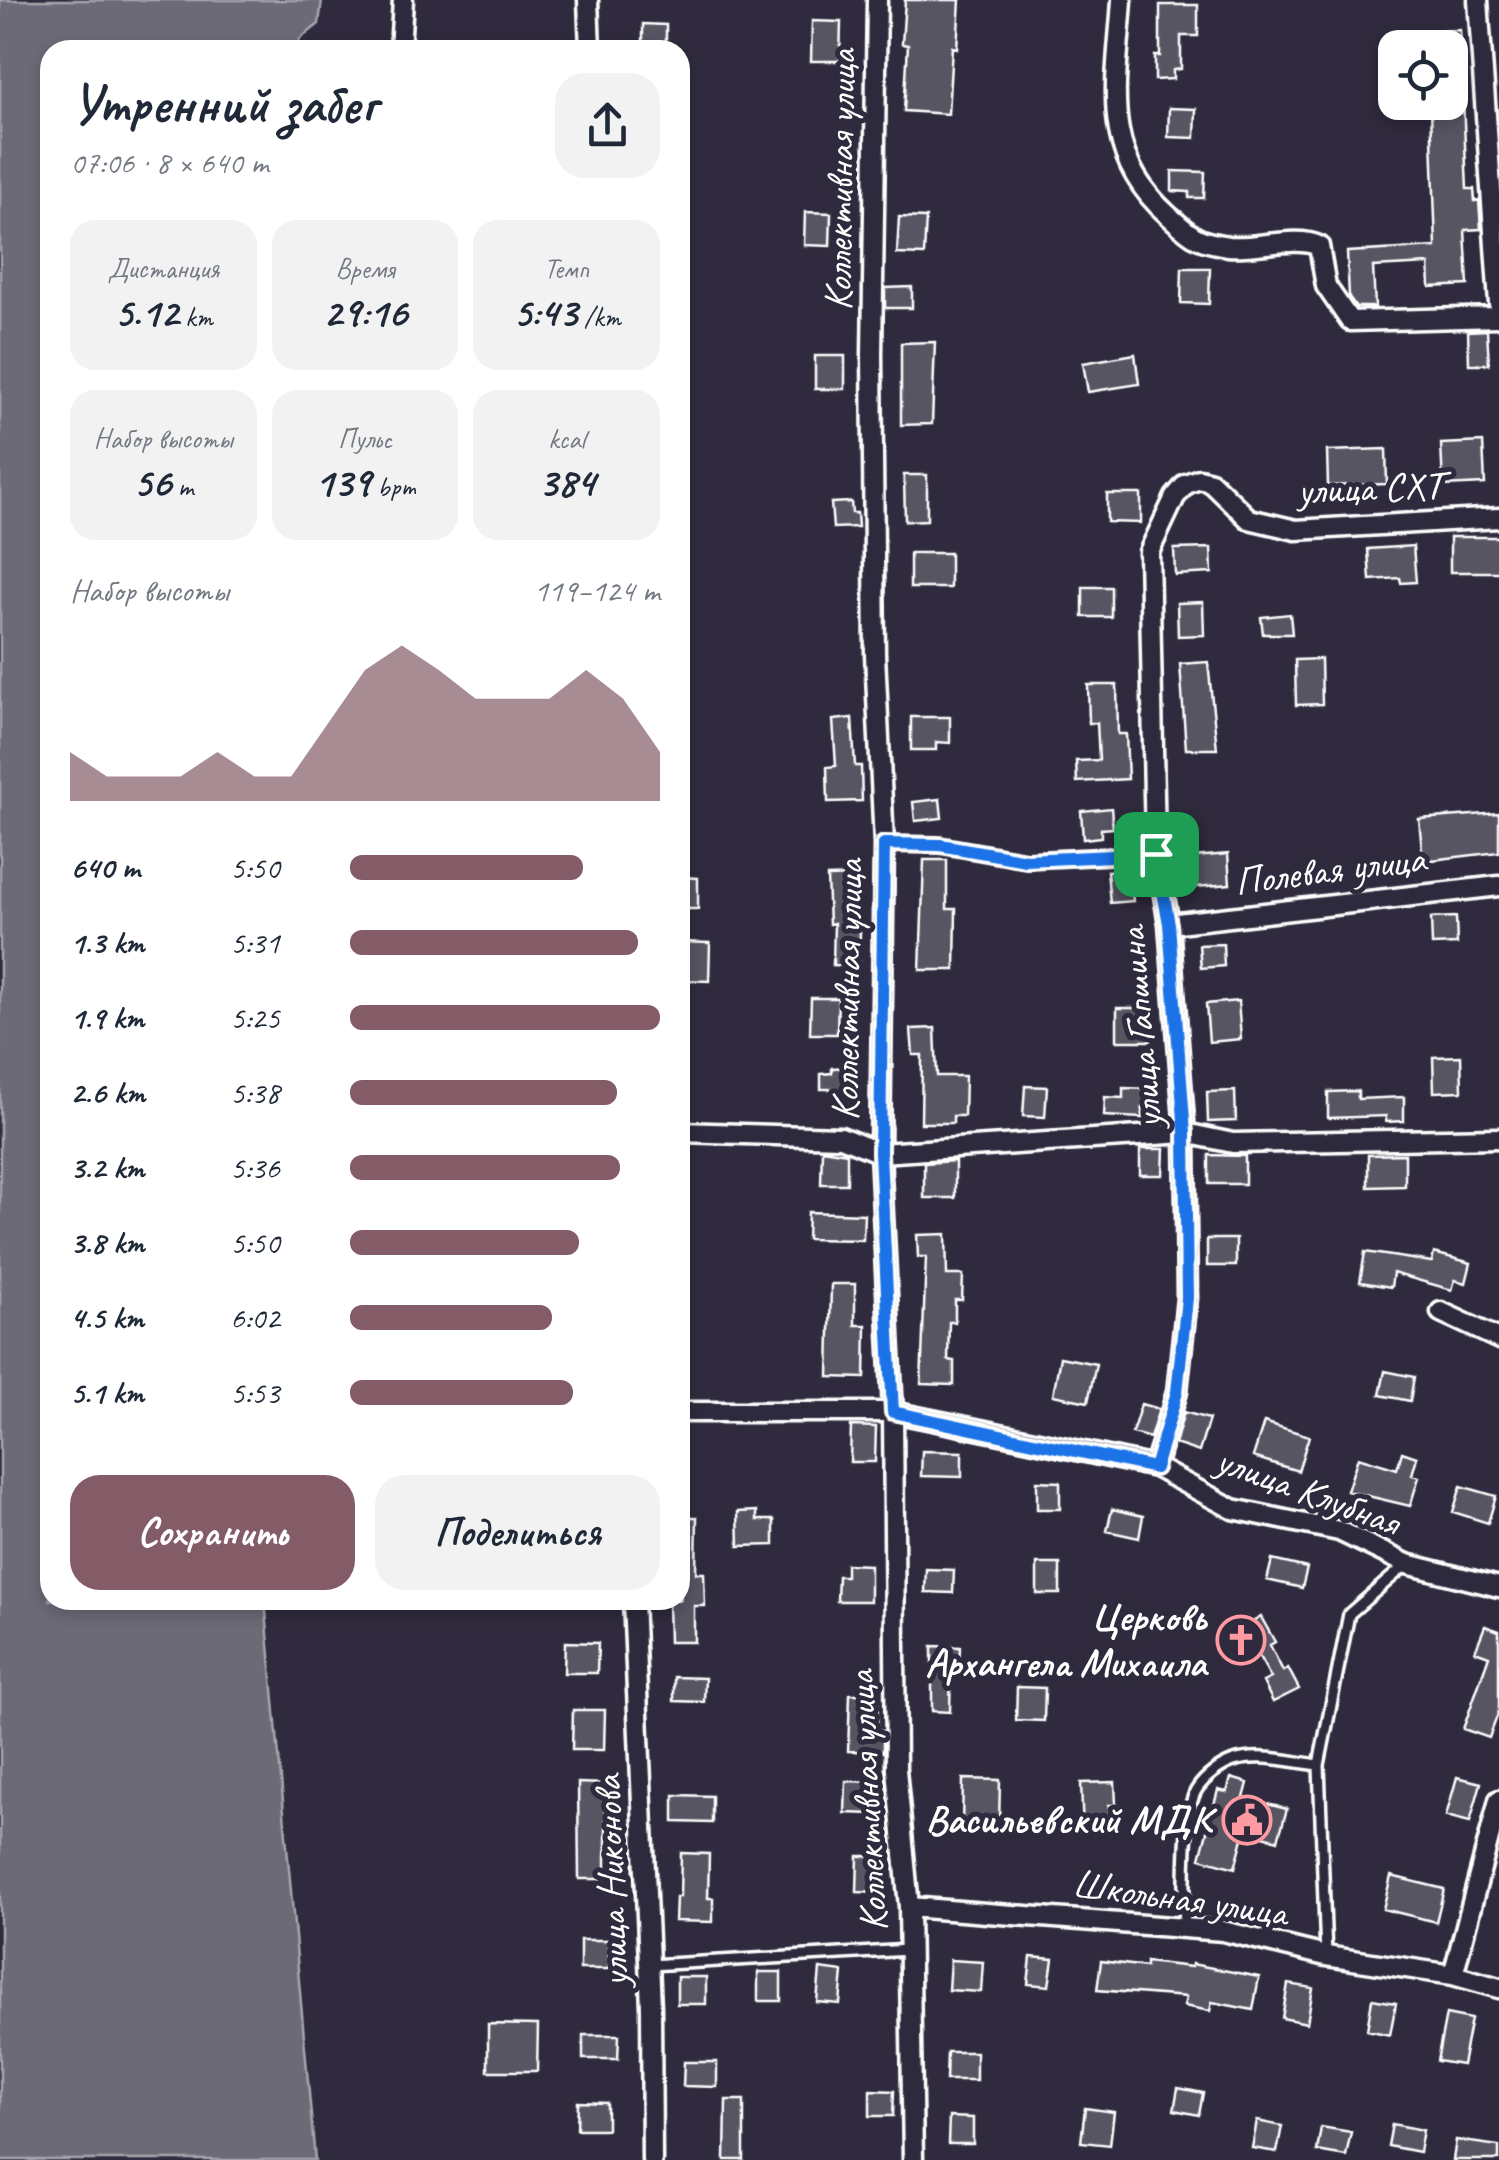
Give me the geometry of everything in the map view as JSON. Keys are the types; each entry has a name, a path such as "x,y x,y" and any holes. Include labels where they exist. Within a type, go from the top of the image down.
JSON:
{"street":[{"path":"401,40 403,0"},
{"path":"588,0 590,40"},
{"name":"Коллективная улица","path":"877,0 872,355 875,654 884,844 880,1153 893,1412 896,1769 910,1950 913,2160"},
{"path":"1122,0 1115,118 1127,161 1146,195 1198,242 1249,248 1308,240 1319,246 1326,286 1350,321 1499,317"},
{"path":"1478,0 1499,304"},
{"name":"улица СХТ","path":"1200,479 1211,482 1249,519 1296,530 1499,518"},
{"name":"улица Гапшина","path":"1155,1468 1177,1392 1187,1298 1185,1133 1169,924 1156,854 1149,552 1175,496 1186,484 1200,479"},
{"name":"Полевая улица","path":"1169,924 1499,886"},
{"path":"690,1132 841,1138 880,1153 1185,1133 1233,1144 1499,1138"},
{"path":"1441,1312 1499,1339"},
{"name":"улица Клубная","path":"690,1412 893,1412 1155,1468 1234,1510 1339,1531 1407,1564 1499,1588"},
{"name":"улица Никонова","path":"633,1610 650,1965 652,2160"},
{"path":"1453,1975 1499,1800"},
{"name":"Школьная улица","path":"908,1907 1223,1931 1326,1956 1453,1975 1499,1988"}],"lane":[{"path":"884,844 940,845 1026,860 1156,854"},
{"path":"1326,1956 1319,1765 1349,1614 1407,1564"},
{"path":"1184,1927 1190,1808 1197,1788 1213,1773 1234,1762 1260,1758 1319,1765"},
{"path":"650,1965 910,1950"}],"shaded area":[{"path":"0,0 322,0 319,24 300,40 40,40 40,1610 266,1610 315,2160 0,2160"}],"building":[{"path":"905,0 960,0 957,48 952,47 948,114 904,111 908,45 902,44"},
{"path":"1160,5 1198,5 1198,36 1181,36 1181,69 1173,70 1173,79 1155,80 1155,56 1160,56"},
{"path":"812,21 841,22 840,61 811,61"},
{"path":"643,24 666,25 666,40 643,40"},
{"path":"1169,108 1196,109 1195,138 1168,137"},
{"path":"1431,120 1464,120 1467,189 1474,189 1475,201 1479,200 1481,229 1465,230 1468,285 1430,287 1429,264 1373,267 1375,307 1356,307 1349,297 1347,252 1436,247"},
{"path":"1172,171 1205,172 1204,198 1189,198 1189,192 1172,191"},
{"path":"805,212 831,213 830,246 804,245"},
{"path":"899,217 926,218 924,255 897,254"},
{"path":"1182,268 1210,268 1209,304 1181,303"},
{"path":"912,287 912,308 885,308 885,288"},
{"path":"1487,330 1489,364 1469,364 1468,331"},
{"path":"935,342 932,424 901,425 901,343"},
{"path":"1135,354 1139,384 1088,392 1083,363"},
{"path":"815,356 845,356 845,389 815,389"},
{"path":"1483,442 1485,484 1443,486 1441,444"},
{"path":"1386,449 1387,484 1328,486 1327,451"},
{"path":"904,475 927,475 927,520 905,521"},
{"path":"1107,494 1141,494 1141,523 1107,522"},
{"path":"851,502 858,527 833,528 831,503"},
{"path":"1450,537 1499,537 1499,572 1450,572"},
{"path":"1413,546 1416,582 1401,583 1400,578 1370,580 1368,549"},
{"path":"1211,548 1212,573 1175,575 1174,549"},
{"path":"910,553 950,553 950,588 910,588"},
{"path":"1083,587 1111,587 1111,617 1083,617"},
{"path":"1203,602 1204,635 1178,636 1177,603"},
{"path":"1290,614 1292,634 1263,634 1261,617"},
{"path":"1321,659 1322,704 1296,705 1295,660"},
{"path":"1208,662 1217,749 1186,749 1180,664"},
{"path":"1088,685 1117,685 1118,734 1126,734 1128,779 1077,782 1076,761 1099,760 1097,723 1089,723"},
{"path":"911,717 950,717 950,743 936,742 936,750 911,750"},
{"path":"852,718 855,766 861,766 862,801 828,802 827,767 836,766 833,720"},
{"path":"940,799 942,818 915,821 913,802"},
{"path":"1111,808 1113,828 1101,829 1101,837 1083,839 1081,811"},
{"path":"1499,813 1499,852 1423,861 1419,819"},
{"path":"1228,854 1230,884 1196,887 1194,857"},
{"path":"924,860 947,860 947,909 956,909 955,970 920,970"},
{"path":"1130,869 1133,901 1110,903 1107,871"},
{"path":"854,876 859,966 833,965 834,923 829,924 827,877"},
{"path":"690,878 698,878 698,909 690,909"},
{"path":"1456,917 1457,944 1432,945 1431,918"},
{"path":"690,942 710,943 709,981 690,980"},
{"path":"1223,944 1224,966 1201,968 1199,945"},
{"path":"811,998 838,998 837,1034 810,1034"},
{"path":"1238,1001 1241,1039 1209,1042 1206,1004"},
{"path":"1117,1008 1151,1008 1151,1041 1117,1041"},
{"path":"935,1028 937,1076 965,1076 964,1116 953,1116 953,1123 921,1123 922,1055 913,1055 911,1029"},
{"path":"1461,1056 1462,1091 1434,1092 1433,1057"},
{"path":"852,1067 853,1110 836,1110 835,1089 821,1089 821,1074 832,1073 832,1068"},
{"path":"1025,1086 1047,1087 1045,1117 1023,1116"},
{"path":"1123,1088 1152,1089 1151,1108 1142,1108 1142,1118 1104,1116 1105,1097 1123,1098"},
{"path":"1235,1091 1236,1121 1208,1122 1207,1092"},
{"path":"1358,1091 1358,1099 1404,1097 1404,1121 1386,1122 1386,1116 1328,1118 1328,1092"},
{"path":"822,1149 847,1153 847,1184 821,1184"},
{"path":"1140,1149 1164,1149 1163,1175 1140,1175"},
{"path":"1405,1154 1405,1186 1368,1187 1368,1155"},
{"path":"1209,1155 1245,1156 1245,1184 1209,1184"},
{"path":"955,1161 955,1198 924,1198 924,1163"},
{"path":"808,1212 864,1214 863,1240 807,1239"},
{"path":"946,1234 947,1275 963,1275 962,1300 955,1300 955,1322 949,1322 948,1360 954,1361 954,1385 921,1384 926,1257 918,1257 917,1235"},
{"path":"1207,1239 1236,1239 1236,1266 1207,1266"},
{"path":"1365,1252 1432,1262 1434,1253 1471,1263 1466,1283 1455,1280 1452,1290 1393,1273 1391,1287 1360,1282"},
{"path":"831,1284 855,1284 855,1325 866,1325 865,1378 829,1377"},
{"path":"1060,1357 1096,1364 1088,1402 1053,1395"},
{"path":"1385,1371 1414,1377 1410,1401 1380,1395"},
{"path":"1141,1404 1159,1409 1150,1438 1132,1433"},
{"path":"1184,1412 1209,1419 1199,1452 1175,1444"},
{"path":"1264,1422 1309,1436 1298,1471 1253,1457"},
{"path":"851,1426 876,1427 875,1462 850,1462"},
{"path":"922,1451 962,1452 962,1477 921,1476"},
{"path":"1402,1452 1417,1457 1412,1475 1419,1477 1410,1506 1347,1491 1358,1457 1397,1469"},
{"path":"1037,1481 1060,1482 1060,1509 1037,1509"},
{"path":"1461,1486 1496,1496 1488,1523 1453,1512"},
{"path":"1112,1509 1143,1516 1139,1538 1107,1531"},
{"path":"757,1511 757,1520 774,1520 774,1545 739,1546 738,1512"},
{"path":"690,1517 697,1517 696,1573 704,1573 705,1606 694,1606 694,1642 669,1642 668,1610 690,1610"},
{"path":"1272,1560 1307,1568 1302,1588 1267,1580"},
{"path":"846,1564 870,1565 870,1601 837,1601 838,1576 846,1576"},
{"path":"1037,1564 1060,1564 1060,1594 1037,1594"},
{"path":"926,1569 954,1570 953,1593 925,1592"},
{"path":"1261,1617 1275,1642 1270,1645 1283,1671 1288,1668 1299,1689 1273,1702 1263,1682 1271,1678 1257,1653 1250,1657 1233,1647 1236,1632"},
{"path":"1485,1626 1499,1631 1499,1711 1489,1738 1463,1729 1489,1656 1475,1651"},
{"path":"565,1642 598,1643 597,1673 564,1673"},
{"path":"932,1646 960,1647 959,1667 951,1667 950,1712 932,1711"},
{"path":"674,1677 705,1678 704,1702 674,1701"},
{"path":"1017,1687 1045,1688 1044,1721 1016,1720"},
{"path":"850,1694 878,1694 877,1731 883,1731 883,1752 848,1751"},
{"path":"573,1710 605,1710 604,1750 572,1750"},
{"path":"1457,1777 1481,1783 1470,1822 1446,1816"},
{"name":"Васильевский МДК","path":"1231,1778 1248,1783 1244,1798 1287,1809 1278,1840 1245,1831 1235,1868 1200,1858 1218,1790 1227,1792"},
{"path":"963,1779 1000,1780 999,1826 962,1825"},
{"path":"846,1781 874,1782 873,1814 845,1813"},
{"path":"1115,1782 1116,1805 1109,1805 1110,1832 1083,1833 1081,1783"},
{"path":"578,1783 606,1784 606,1879 579,1879"},
{"path":"674,1795 712,1796 712,1823 674,1822"},
{"path":"681,1853 709,1854 708,1898 713,1898 713,1922 675,1921"},
{"path":"858,1856 881,1856 880,1893 857,1892"},
{"path":"1391,1876 1444,1889 1436,1922 1383,1909"},
{"path":"580,1940 609,1940 609,1969 580,1969"},
{"path":"1031,1957 1053,1959 1049,1986 1028,1984"},
{"path":"950,1960 983,1962 981,1992 948,1990"},
{"path":"1101,1961 1146,1967 1146,1962 1192,1964 1259,1977 1253,2010 1212,2002 1210,2011 1184,2006 1186,1997 1097,1990"},
{"path":"820,1969 843,1972 840,2004 817,2002"},
{"path":"758,1972 781,1972 781,2001 758,2001"},
{"path":"677,1977 706,1977 706,2004 677,2004"},
{"path":"1288,1984 1313,1988 1307,2023 1282,2018"},
{"path":"1372,1999 1396,2003 1390,2035 1367,2030"},
{"path":"1446,2014 1471,2019 1462,2065 1437,2061"},
{"path":"488,2024 538,2025 537,2071 488,2071"},
{"path":"583,2035 619,2035 618,2059 583,2059"},
{"path":"947,2052 976,2052 976,2080 946,2080"},
{"path":"684,2062 717,2062 717,2087 683,2086"},
{"path":"1178,2088 1203,2093 1199,2115 1174,2110"},
{"path":"870,2090 894,2091 893,2116 870,2116"},
{"path":"726,2100 744,2100 744,2160 725,2160"},
{"path":"578,2102 607,2103 607,2129 577,2129"},
{"path":"1085,2108 1114,2112 1110,2145 1081,2142"},
{"path":"949,2117 973,2118 973,2144 948,2144"},
{"path":"1257,2121 1282,2126 1277,2152 1252,2148"},
{"path":"1392,2124 1423,2130 1419,2152 1388,2146"},
{"path":"1321,2127 1351,2132 1346,2156 1317,2151"},
{"path":"1456,2140 1499,2146 1499,2160 1453,2160"}],"place":[{"name":"Церковь Архангела Михаила","path":"1241,1640"},
{"name":"Васильевский МДК","path":"1247,1820"}],"route":[{"path":"884,844 940,845 1026,860 1156,854 1169,924 1185,1133 1187,1298 1177,1392 1155,1468 893,1412 880,1153 884,844"}]}
